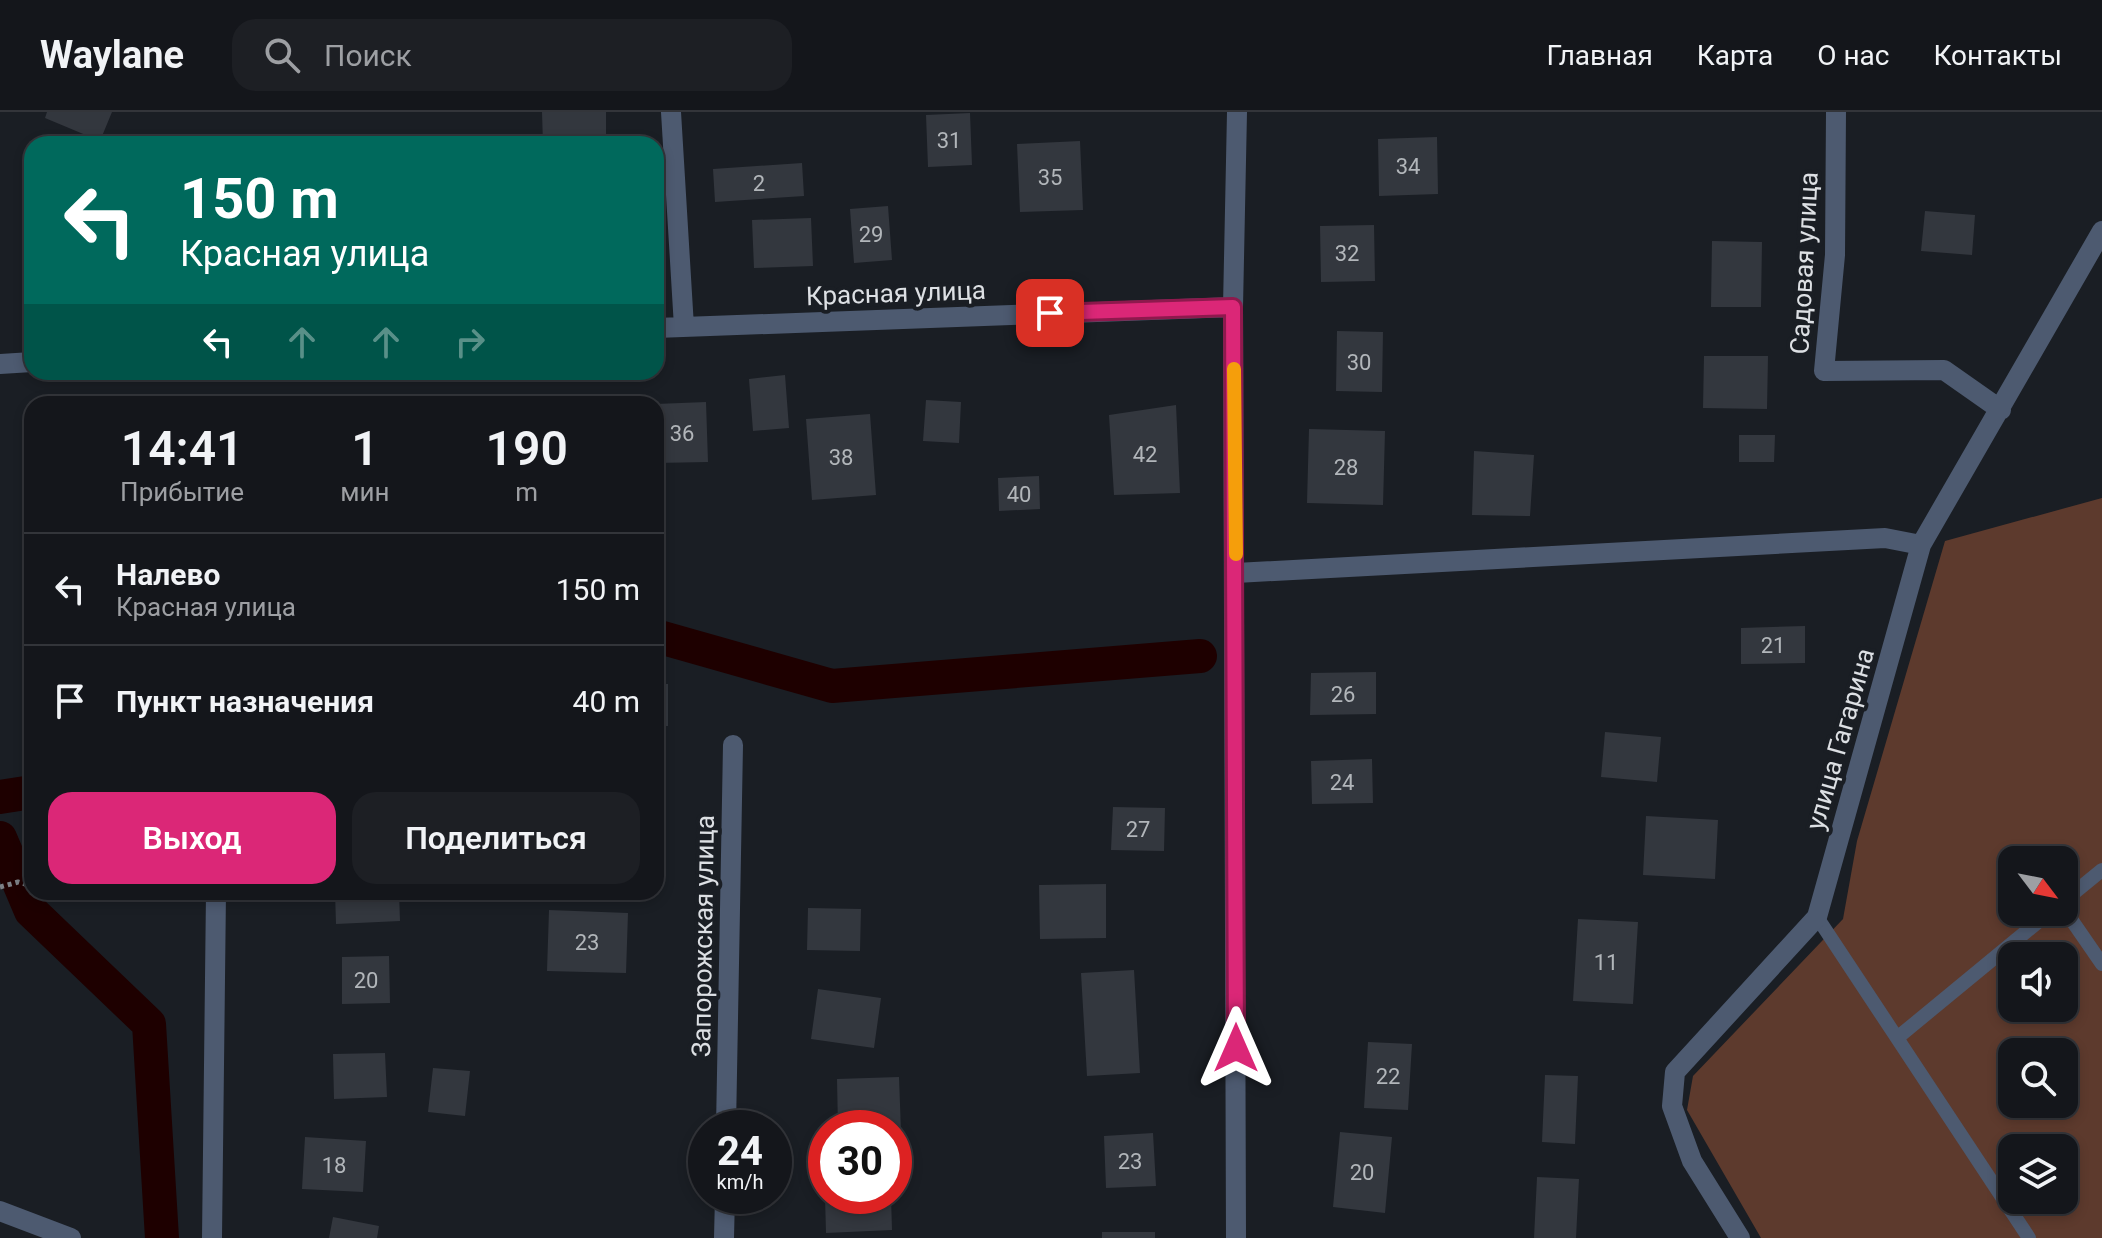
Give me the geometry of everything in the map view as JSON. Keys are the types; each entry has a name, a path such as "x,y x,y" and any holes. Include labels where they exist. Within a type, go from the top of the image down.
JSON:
{"street":[{"path":"671,112 684,327"},
{"path":"1236,1238 1233,307 1237,112"},
{"name":"Садовая улица","path":"1836,112 1835,255 1824,371 1944,370 2001,410"},
{"name":"улица Гагарина","path":"1740,1238 1692,1161 1672,1106 1675,1072 1817,917 1921,545 2102,232"},
{"name":"Красная улица","path":"664,328 1233,307"},
{"path":"0,364 24,362"},
{"path":"1236,573 1885,538 1921,545"},
{"name":"Запорожская улица","path":"726,1110 733,745"},
{"path":"212,1238 216,900"},
{"path":"0,1211 41,1232 71,1238"},
{"path":"724,1238 725,1214"}],"lane":[{"path":"2078,890 2102,870"},
{"path":"1817,917 2029,1238"},
{"path":"1897,1038 2033,926"},
{"path":"2076,926 2102,964"}],"path":[{"path":"0,887 18,882 24,884"}],"shaded area":[{"path":"2102,498 2102,1238 1761,1238 1687,1110 1693,1076 1843,919 1857,841 1945,541"}],"building":[{"path":"47,112 112,112 102,136 88,136 45,118"},
{"path":"542,112 606,112 606,136 543,136"},
{"path":"970,113 972,165 928,167 926,115"},
{"path":"1437,137 1438,194 1379,196 1378,139"},
{"path":"1080,141 1083,210 1020,212 1017,144"},
{"path":"802,163 804,196 715,202 713,169"},
{"path":"888,206 892,260 854,263 850,209"},
{"path":"1925,211 1975,215 1972,255 1921,251"},
{"path":"811,218 813,266 754,268 752,220"},
{"path":"1374,225 1375,281 1321,282 1320,226"},
{"path":"1712,241 1762,242 1761,307 1711,307"},
{"path":"1337,331 1383,332 1382,392 1336,391"},
{"path":"1704,356 1768,356 1767,409 1703,408"},
{"path":"785,375 789,428 753,431 749,379"},
{"path":"926,400 961,402 959,443 923,441"},
{"path":"706,402 708,462 664,463 664,404"},
{"path":"1176,405 1180,493 1114,495 1109,415"},
{"path":"870,414 876,495 812,500 806,419"},
{"path":"1309,429 1385,431 1383,505 1307,503"},
{"path":"1739,435 1775,435 1774,462 1739,462"},
{"path":"1474,451 1534,455 1530,516 1472,515"},
{"path":"1039,476 1040,509 999,511 998,478"},
{"path":"1805,626 1805,663 1741,664 1741,628"},
{"path":"1376,672 1376,714 1310,715 1311,673"},
{"path":"664,684 668,684 668,726 664,726"},
{"path":"1605,732 1661,737 1657,782 1601,777"},
{"path":"1372,759 1373,803 1312,804 1311,761"},
{"path":"1113,807 1165,808 1164,851 1111,850"},
{"path":"1646,816 1718,820 1715,879 1643,875"},
{"path":"1106,884 1106,938 1040,939 1039,885"},
{"path":"335,900 399,900 400,921 336,924"},
{"path":"808,908 861,909 860,951 807,950"},
{"path":"549,910 628,913 626,973 547,971"},
{"path":"1578,919 1638,922 1633,1004 1573,1001"},
{"path":"389,956 390,1003 342,1004 342,957"},
{"path":"1134,970 1140,1073 1087,1076 1081,973"},
{"path":"818,989 881,998 874,1048 811,1039"},
{"path":"1368,1042 1412,1044 1408,1110 1364,1108"},
{"path":"385,1053 387,1097 334,1099 333,1054"},
{"path":"433,1068 470,1071 465,1116 428,1112"},
{"path":"1545,1075 1578,1076 1575,1144 1542,1142"},
{"path":"899,1077 900,1110 838,1110 837,1079"},
{"path":"1340,1132 1392,1137 1385,1213 1333,1207"},
{"path":"1153,1133 1156,1186 1106,1188 1104,1136"},
{"path":"305,1137 366,1141 363,1192 302,1189"},
{"path":"1537,1177 1579,1179 1576,1238 1534,1238"},
{"path":"825,1214 892,1214 892,1230 826,1233"},
{"path":"333,1217 379,1226 377,1238 329,1238"},
{"path":"1102,1232 1155,1232 1155,1238 1102,1238"}],"waterway":[{"path":"664,638 832,686 1200,656"},
{"path":"0,797 24,793"},
{"path":"0,838 24,895"},
{"path":"26,900 31,911 149,1024 162,1238"}],"slow traffic":[{"path":"1234,369 1236,554"}],"route":[{"path":"1050,313 1233,307 1236,1048"}]}
